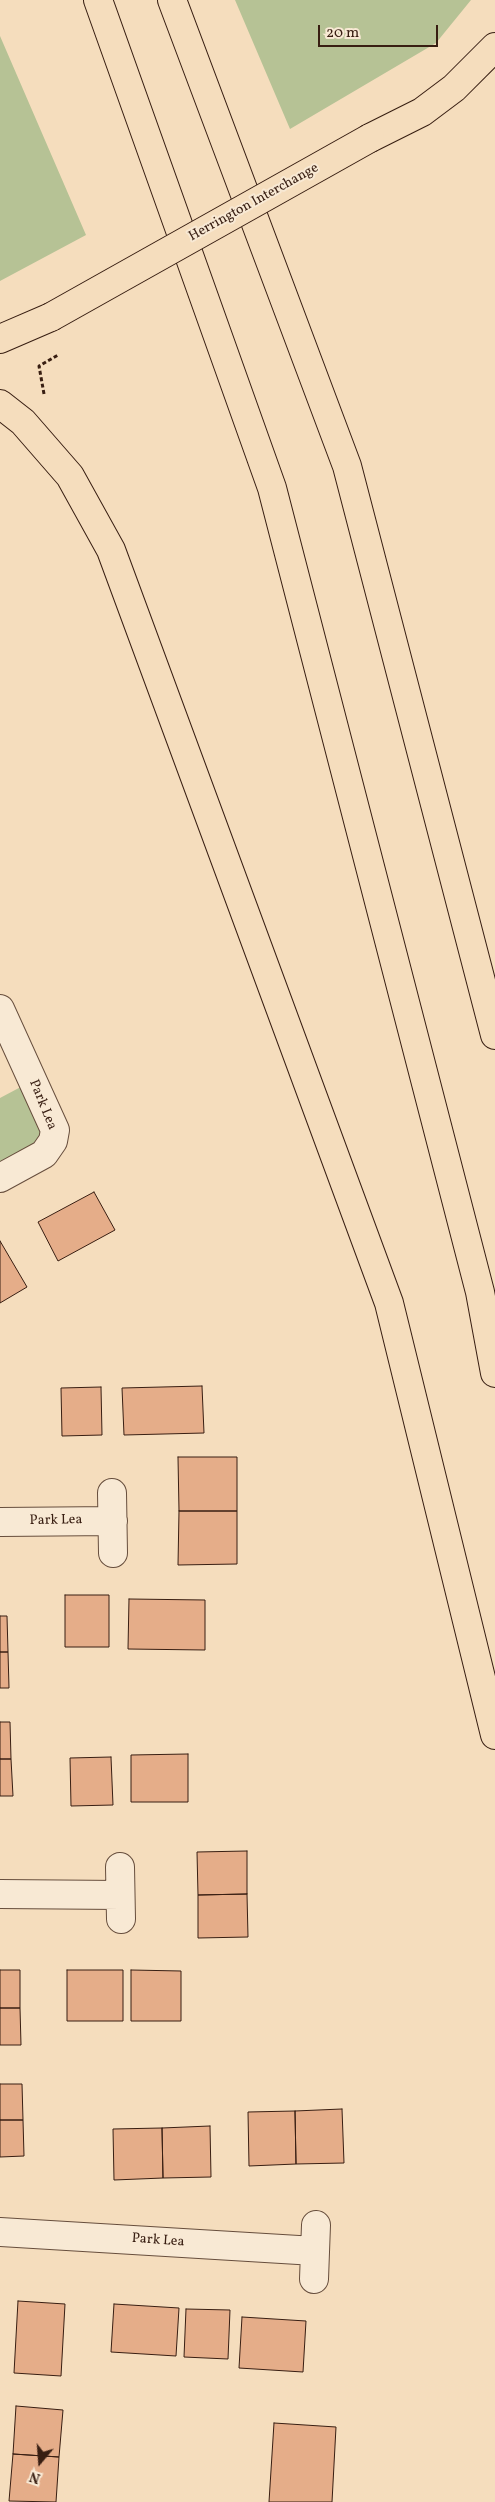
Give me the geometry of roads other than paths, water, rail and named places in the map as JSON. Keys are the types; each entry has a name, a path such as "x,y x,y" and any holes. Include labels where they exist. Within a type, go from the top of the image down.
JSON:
{"highway":[{"path":"98,0 272,488 480,1292 495,1373"},
{"path":"172,0 346,466 495,1035"},
{"name":"Herrington Interchange","path":"0,339 51,317 370,138 422,112 454,88 495,47"},
{"path":"0,404 22,422 70,476 114,560 389,1303 495,1736"}],"street":[{"name":"Park Lea","path":"0,1009 54,1130 53,1141 44,1154 0,1178"},
{"path":"112,1493 113,1553"},
{"name":"Park Lea","path":"0,1522 113,1521"},
{"path":"0,1894 121,1907 120,1867"},
{"name":"Park Lea","path":"0,2232 316,2238 314,2279"}]}
